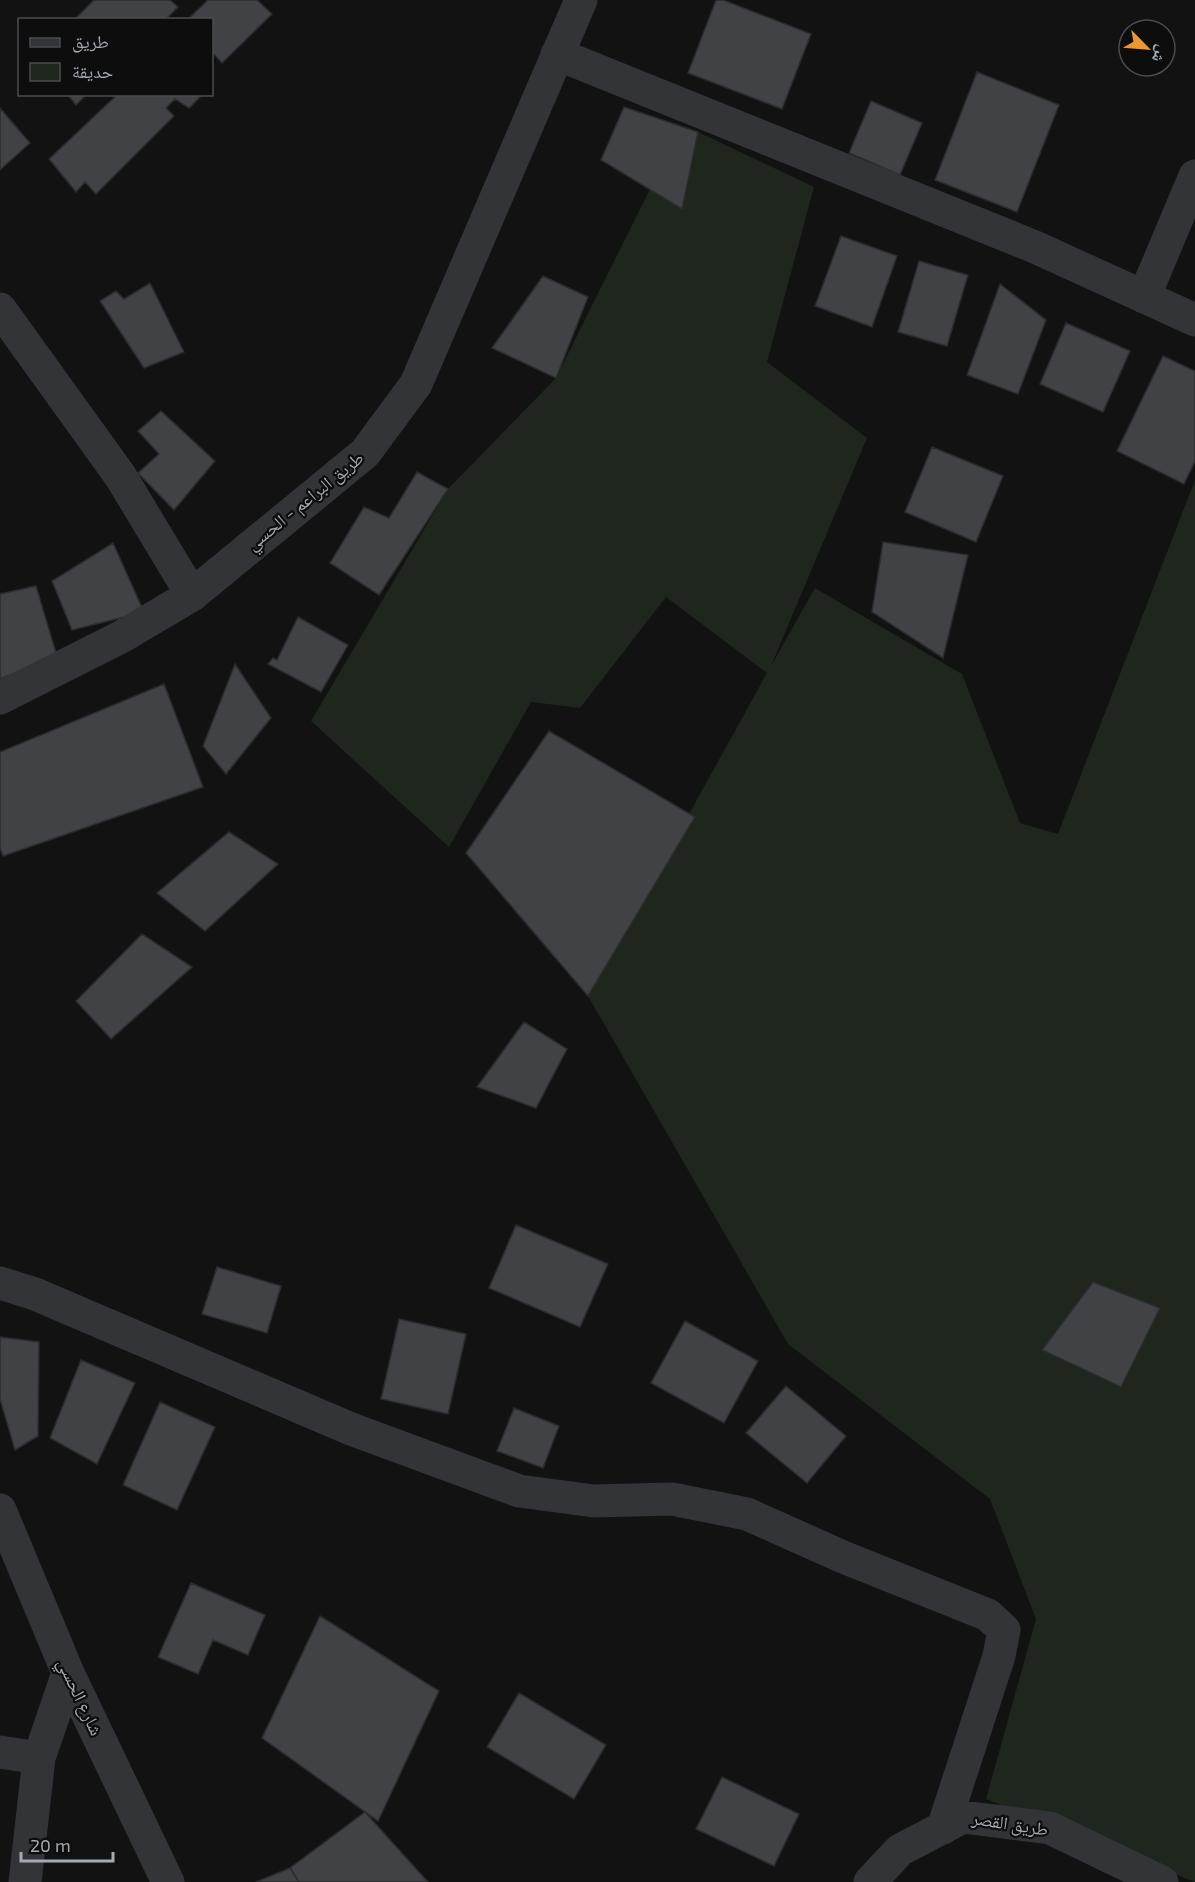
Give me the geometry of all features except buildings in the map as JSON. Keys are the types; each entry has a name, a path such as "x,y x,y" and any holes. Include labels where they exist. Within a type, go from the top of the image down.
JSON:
{"street":[{"name":"طريق البراعم - الحسي","path":"0,698 121,637 192,595 366,453 416,384 580,0"},
{"path":"557,54 1035,247 1195,320"},
{"path":"1144,297 1195,176"},
{"path":"0,309 121,477 192,595"},
{"path":"0,1283 35,1294 351,1429 519,1491 594,1501 672,1499 747,1514 843,1557 988,1615 1004,1630 999,1656 943,1828"},
{"name":"شارع الحسي","path":"0,1510 68,1673 168,1882"},
{"path":"25,1882 39,1758 68,1673"},
{"path":"0,1752 39,1758"},
{"name":"طريق القصر","path":"870,1882 900,1850 963,1817 1050,1828 1162,1882"}],"green space":[{"path":"698,132 814,187 767,362 867,438 771,666 815,588 962,674 1020,823 1058,834 1195,480 1195,1882 986,1799 1036,1619 990,1499 788,1344 588,996 767,673 666,597 580,708 531,702 449,847 311,721 448,489 556,378 650,189","holes":["1093,1282 1160,1309 1042,1350"]}]}
